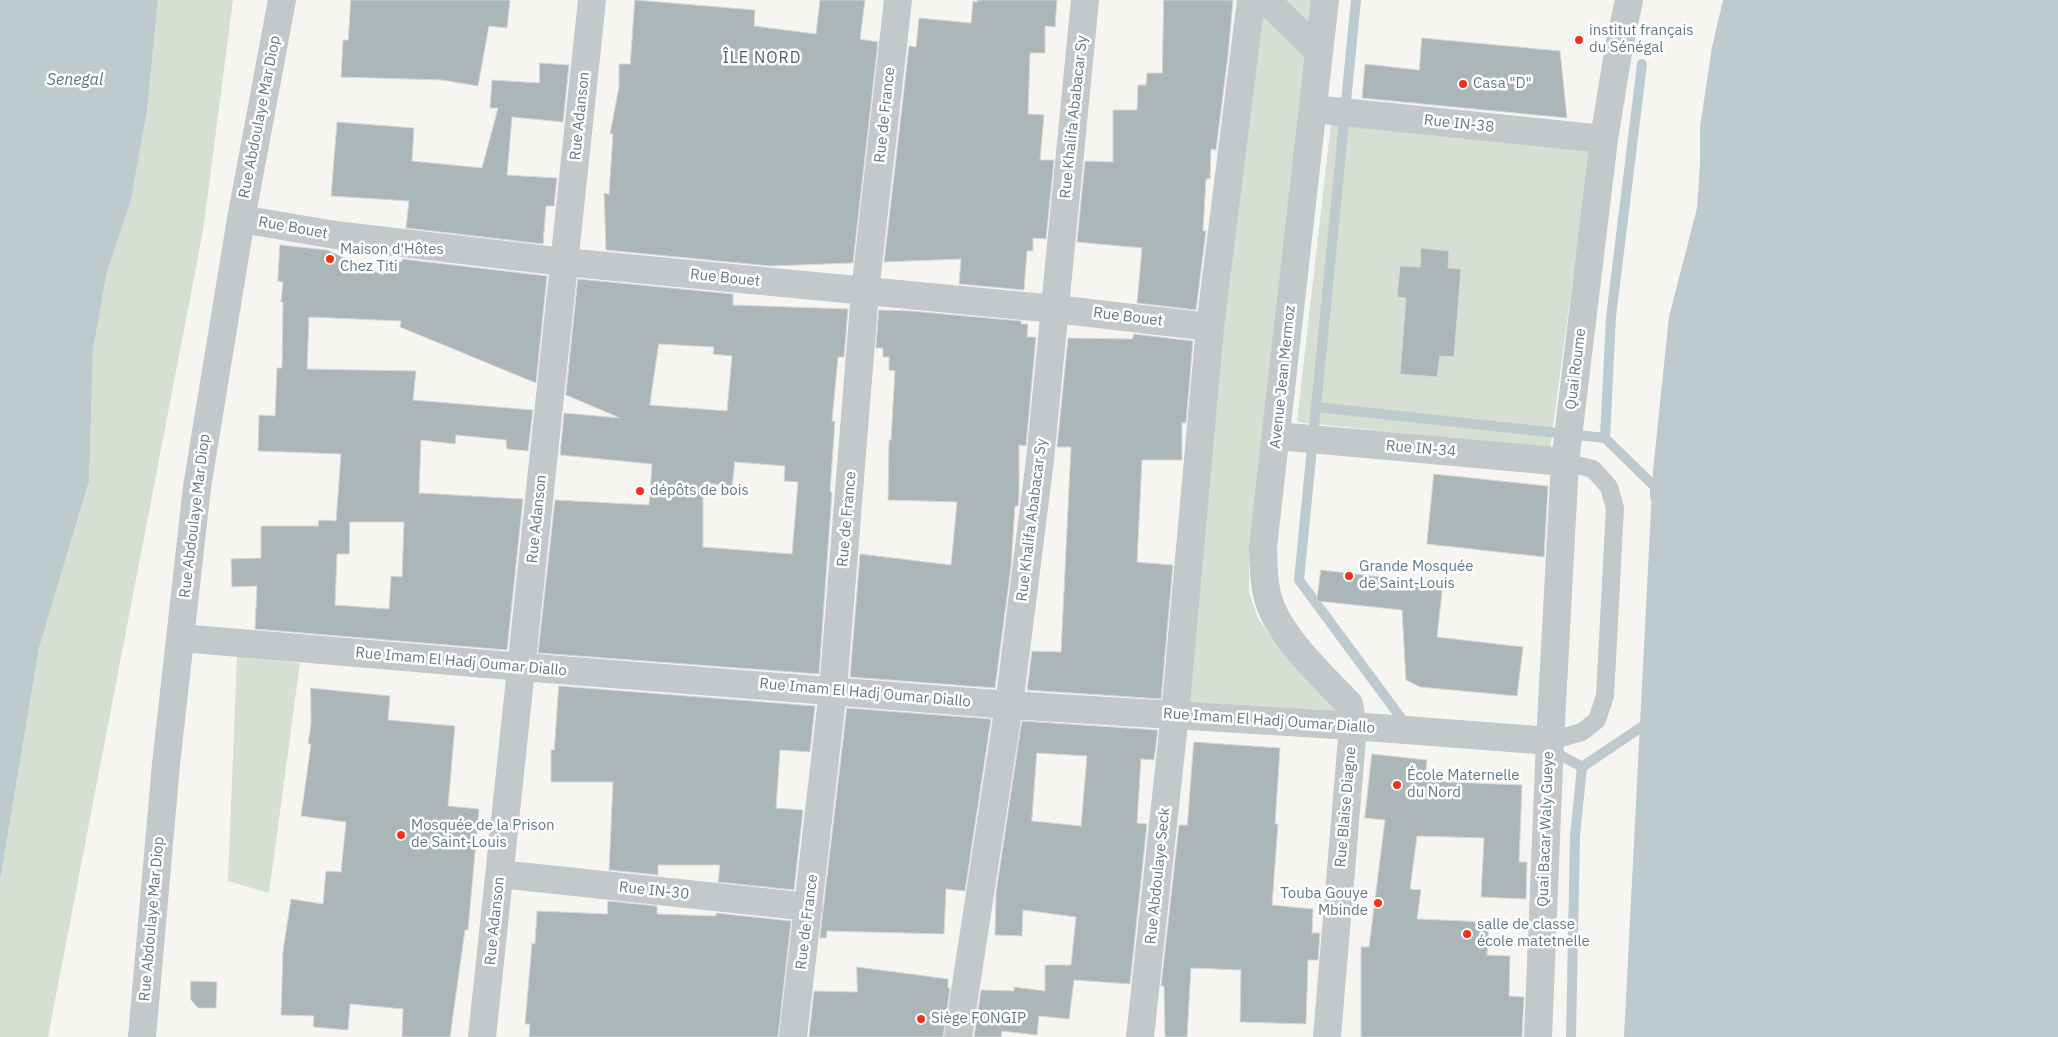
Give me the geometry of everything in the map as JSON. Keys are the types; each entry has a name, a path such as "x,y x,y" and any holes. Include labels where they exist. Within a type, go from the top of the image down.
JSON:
{"street":[{"name":"Rue Abdoulaye Mar Diop","path":"142,1037 166,764 197,488 241,219 282,0"},
{"name":"Rue Adanson","path":"482,1037 592,0"},
{"name":"Rue de France","path":"793,1037 833,690 865,292 898,0"},
{"name":"Rue Khalifa Ababacar Sy","path":"958,1037 1009,705 1040,460 1085,0"},
{"path":"1175,714 1210,327 1251,0"},
{"path":"1266,0 1319,52"},
{"name":"Avenue Jean Mermoz","path":"1325,0 1263,546 1266,591 1278,623 1302,654 1349,704 1353,726"},
{"name":"Quai Roume","path":"1550,741 1565,462 1604,139 1619,46 1630,0"},
{"name":"Rue IN-38","path":"1313,109 1604,139"},
{"name":"Rue Bouet","path":"241,219 335,235 564,262 1055,309 1210,327"},
{"name":"Rue IN-34","path":"1277,436 1565,462"},
{"name":"Rue Imam El Hadj Oumar Diallo","path":"180,638 1009,705 1175,714 1550,741"},
{"name":"Rue Abdoulaye Seck","path":"1140,1037 1175,714"},
{"name":"Rue Blaise Diagne","path":"1327,1037 1353,726"},
{"name":"Quai Bacar Waly Gueye","path":"1538,1037 1550,741"},
{"name":"Rue IN-30","path":"500,874 809,907"}],"lane":[{"path":"1550,741 1582,732 1597,720 1605,696 1615,508 1609,487 1593,469 1565,462"}],"shaded area":[{"path":"158,0 233,0 203,231 48,1037 0,1037 0,881 39,648 89,483 93,350 107,272 131,200 147,111"},
{"path":"1255,0 1312,0 1249,567 1249,593 1258,618 1276,644 1305,672 1346,718 1185,705"},
{"path":"1331,123 1590,150 1550,449 1297,422"},
{"path":"237,656 300,663 269,893 228,881"}],"water":[{"name":"Senegal","path":"0,0 158,0 147,111 131,200 107,272 93,350 89,482 39,648 0,881"},
{"path":"1723,0 2058,0 2058,1037 1624,1037 1653,470 1669,317 1697,208 1700,127 1712,47"}],"building":[{"path":"351,0 510,0 507,28 489,26 478,86 442,80 341,77 343,40 348,40"},
{"path":"635,0 755,10 754,26 816,34 820,0 865,0 860,39 878,42 853,263 770,266 606,250 604,193 609,194 613,134 610,134 619,87 619,64 630,64"},
{"path":"977,0 1057,0 1055,27 1045,26 1045,53 1030,53 1028,114 1044,115 1040,160 1054,160 1046,239 1033,238 1033,251 1027,251 1024,290 959,284 961,259 884,262 909,46 916,47 919,18 971,23 973,1 977,2"},
{"path":"1164,0 1233,0 1216,150 1211,149 1210,179 1206,179 1203,231 1206,231 1196,310 1137,303 1142,248 1077,242 1085,161 1113,162 1113,110 1137,110 1138,85 1146,85 1147,73 1162,73"},
{"name":"Casa \"D\"","path":"1422,38 1560,51 1567,118 1362,98 1365,64 1419,70"},
{"path":"540,63 569,65 563,122 512,117 507,175 557,178 554,206 546,206 543,244 406,228 409,201 331,196 337,122 414,128 412,161 482,168 498,108 490,108 492,80 539,83"},
{"path":"280,245 327,250 383,275 385,260 402,262 402,259 547,276 536,383 400,327 401,321 309,317 307,369 416,371 413,400 533,410 528,451 507,449 506,440 456,435 455,444 421,440 419,493 523,499 507,650 255,629 257,586 232,587 231,559 261,558 261,526 318,526 319,520 336,521 341,454 258,451 259,415 275,416 277,368 282,368 283,302 281,302 283,282 278,281","holes":["350,522 404,522 402,577 391,576 389,609 335,605 337,554 349,554"]},
{"path":"1421,248 1449,251 1448,268 1461,269 1454,357 1440,356 1437,377 1400,374 1406,298 1397,297 1400,266 1420,267"},
{"path":"578,279 733,294 733,305 848,309 844,357 838,357 832,421 835,421 830,492 832,492 819,674 538,653 555,500 649,505 652,464 560,455 564,413 620,418 566,395","holes":["659,344 714,347 713,354 732,356 727,411 650,405","735,462 785,466 784,481 798,482 792,554 703,547 703,483 732,486"]},
{"path":"879,310 1021,321 1021,324 1028,324 1027,337 1036,337 1026,446 1019,445 1019,498 1018,506 1015,506 1011,567 995,688 850,677 860,554 951,565 957,502 888,500 889,440 891,440 895,371 889,370 889,357 883,357 883,348 876,348"},
{"path":"1134,334 1193,341 1186,423 1182,423 1182,460 1142,460 1137,562 1173,565 1161,699 1027,690 1032,651 1061,652 1071,447 1057,447 1068,338 1132,339"},
{"path":"1434,474 1548,486 1544,557 1427,544"},
{"path":"1321,570 1443,584 1437,637 1523,647 1517,696 1420,687 1406,680 1402,610 1317,601"},
{"path":"559,686 815,706 810,752 780,750 776,808 803,810 794,890 718,882 720,865 658,865 658,875 609,870 613,782 551,782 551,750 554,750"},
{"path":"311,688 390,696 388,720 455,726 448,806 479,809 468,930 465,930 450,1037 402,1037 403,1009 350,1004 348,1030 313,1027 314,1016 281,1015 283,951 291,899 323,904 326,871 341,872 346,822 301,816 311,744 308,744 311,724"},
{"path":"847,708 991,719 965,891 946,889 944,934 827,931 826,938 820,938"},
{"path":"1022,721 1158,730 1154,760 1141,759 1137,823 1147,824 1130,984 1074,980 1069,1019 1039,1016 1037,1035 1002,1031 1001,1037 974,1037 981,990 1014,991 1014,987 1045,991 1045,965 1071,965 1076,917 1023,910 1022,936 995,935 996,893","holes":["1037,753 1087,756 1081,826 1032,821"]},
{"path":"1194,742 1280,748 1275,824 1278,824 1272,905 1313,909 1312,933 1320,933 1318,960 1308,960 1306,1024 1240,1022 1241,970 1191,968 1187,1037 1165,1037 1164,986 1161,986 1179,825 1187,825"},
{"path":"1372,754 1427,760 1425,781 1522,785 1519,862 1527,862 1526,899 1481,897 1484,838 1417,836 1410,889 1421,890 1417,919 1489,922 1487,955 1510,956 1509,996 1524,997 1522,1037 1361,1037 1361,947 1369,947 1385,820 1365,818"},
{"path":"608,901 657,906 657,914 716,916 716,913 791,921 778,1037 529,1037 530,1024 525,1024 532,943 535,944 537,911 607,914"},
{"path":"857,967 948,979 948,988 950,988 943,1037 809,1037 814,991 857,992"},
{"path":"191,981 217,982 216,1008 198,1008 191,1000"}],"waterway":[{"path":"1356,0 1299,580 1407,726"},
{"path":"1642,64 1611,317 1605,438 1655,487 1655,497"},
{"path":"1316,407 1605,438"},
{"path":"1571,1037 1575,836 1582,767 1649,722"},
{"path":"1553,751 1582,767"}],"place":[{"name":"institut français du Sénégal","path":"1579,40"},
{"name":"Casa \"D\"","path":"1463,84"},
{"name":"Maison d'Hôtes Chez Titi","path":"330,259"},
{"name":"dépôts de bois","path":"640,491"},
{"name":"Grande Mosquée de Saint-Louis","path":"1349,576"},
{"name":"École Maternelle du Nord","path":"1397,785"},
{"name":"Mosquée de la Prison de Saint-Louis","path":"401,835"},
{"name":"Touba Gouye Mbinde","path":"1378,903"},
{"name":"salle de classe école matetnelle","path":"1467,934"},
{"name":"Siège FONGIP","path":"921,1019"}],"district":[{"name":"ÎLE NORD","path":"762,58"}]}
